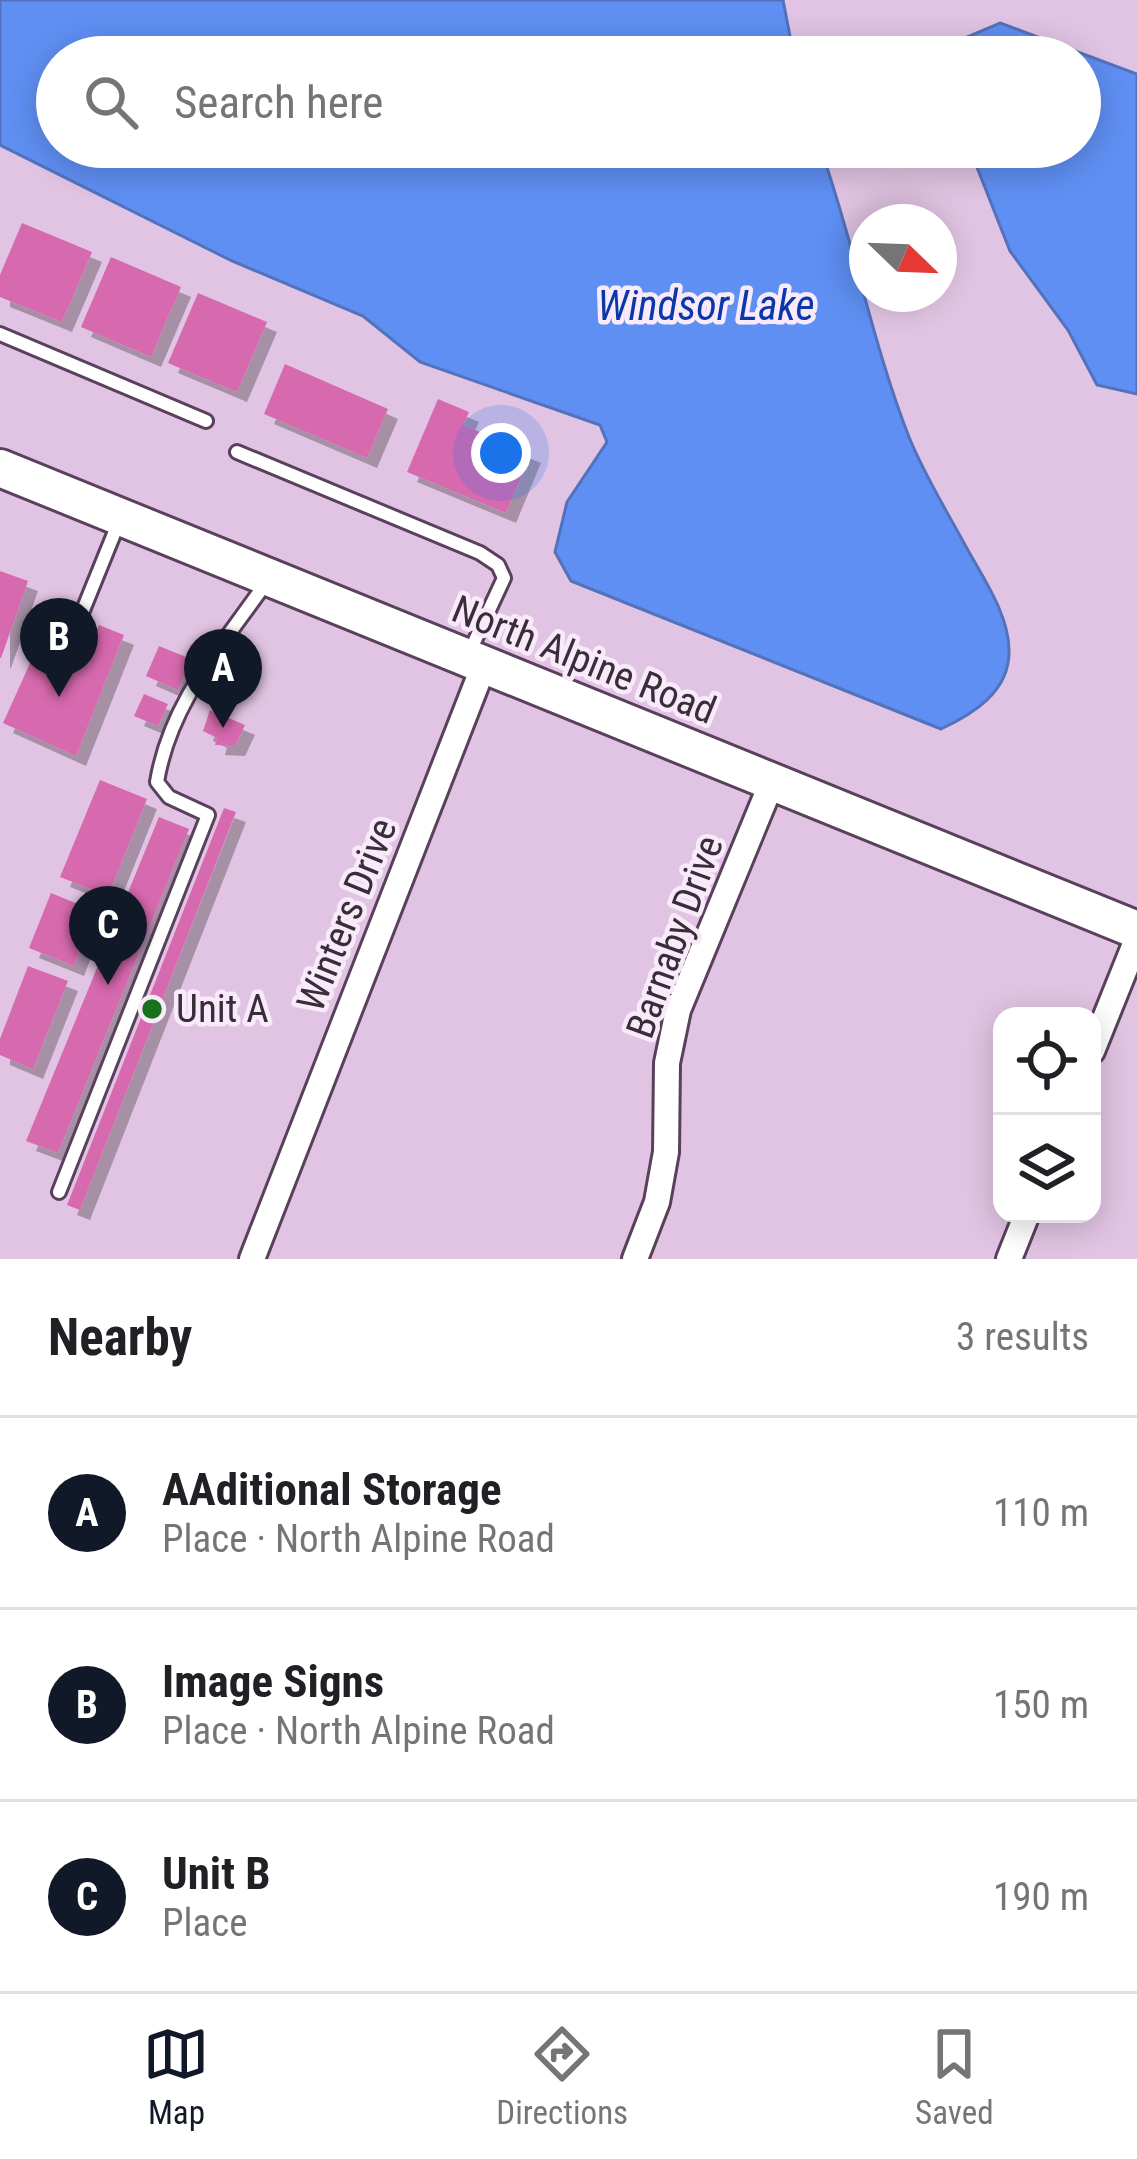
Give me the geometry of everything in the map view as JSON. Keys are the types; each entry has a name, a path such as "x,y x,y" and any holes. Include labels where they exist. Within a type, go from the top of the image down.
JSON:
{"main road":[{"name":"North Alpine Road","path":"7,476 1137,930"}],"street":[{"name":"Winters Drive","path":"252,1259 475,661"},
{"name":"Barnaby Drive","path":"635,1259 657,1202 666,1152 667,1063 678,1010 772,782"},
{"path":"1101,1029 1137,939"},
{"path":"1009,1259 1023,1223"}],"lane":[{"path":"0,334 206,421"},
{"path":"237,452 480,553 498,566 504,578 475,661"},
{"path":"75,630 121,518"},
{"path":"59,1192 208,815 169,797 157,782 161,757 197,674 269,578"}],"water":[{"name":"Windsor Lake","path":"0,0 783,0 790,36 36,36 36,163 0,145"},
{"path":"1000,23 1035,36 970,36"},
{"path":"1101,61 1137,74 1137,394 1097,385 1068,330 1010,251 977,168 1101,168"},
{"name":"Windsor Lake","path":"46,168 827,168 849,240 849,312 869,312 909,437 1005,624 1009,652 1003,679 977,709 941,729 571,581 555,552 567,502 607,442 600,425 420,362 363,316 232,261"}],"building":[{"path":"22,223 92,252 62,322 0,297 0,275"},
{"path":"111,257 181,287 151,357 81,327"},
{"path":"198,293 267,322 237,392 168,363"},
{"path":"285,364 388,409 367,458 264,414"},
{"path":"438,399 469,412 463,425 531,453 506,513 407,472"},
{"path":"0,571 28,581 1,658 0,658"},
{"path":"99,625 124,635 76,756 3,723 41,639 85,658"},
{"path":"159,646 191,659 178,690 146,676"},
{"path":"144,694 168,704 158,726 134,716"},
{"path":"210,710 245,725 235,746 215,745 217,738 203,731"},
{"path":"100,780 147,799 108,896 60,877"},
{"name":"Unit A","path":"224,808 236,812 80,1210 67,1205"},
{"path":"159,817 189,829 58,1153 26,1141"},
{"path":"51,893 95,911 74,966 29,948"},
{"path":"28,966 68,981 33,1069 0,1055 0,1039"}],"place":[{"name":"Image Signs","path":"59,697"},
{"name":"AAditional Storage","path":"223,728"},
{"name":"Unit B","path":"108,985"},
{"name":"Unit A","path":"152,1009"}]}
